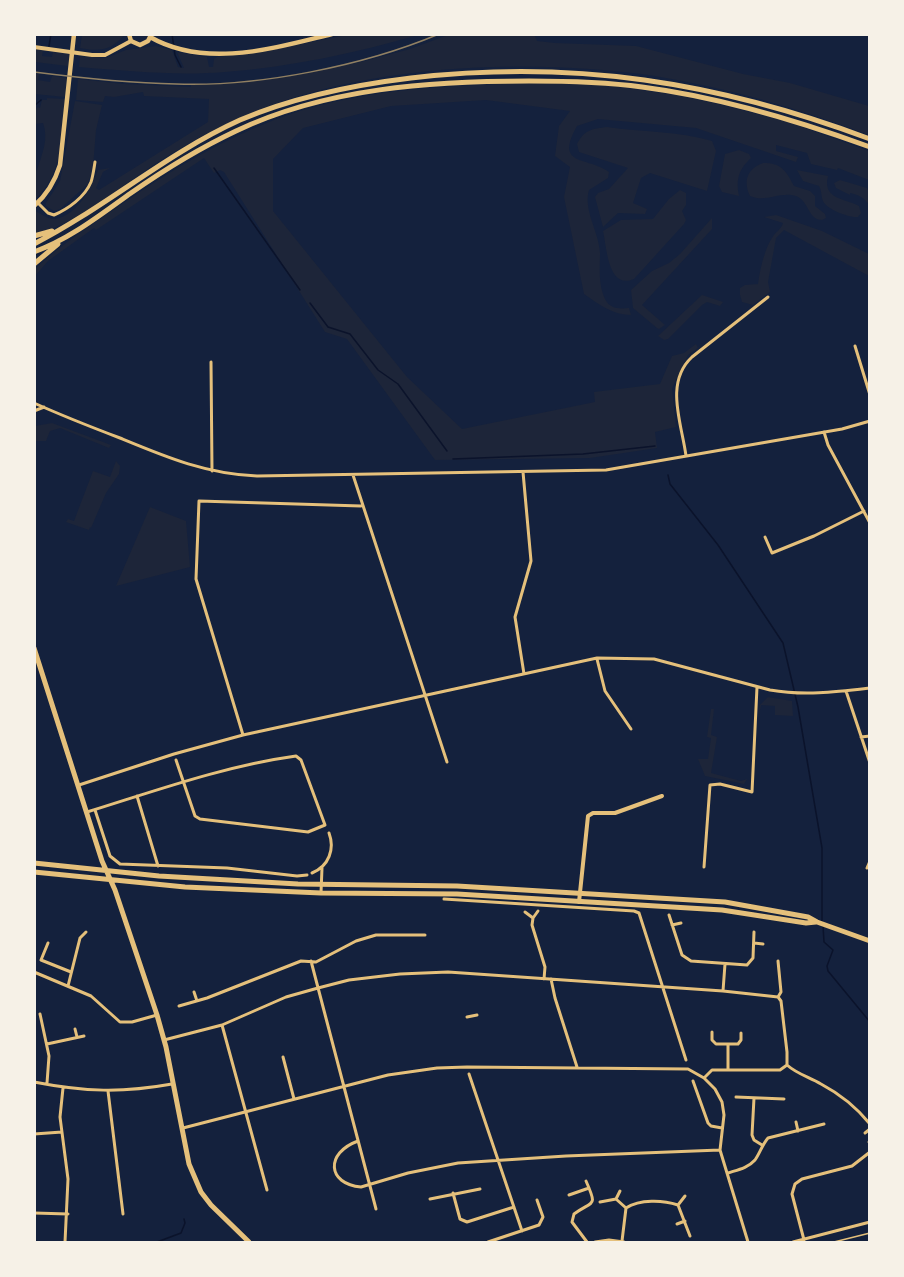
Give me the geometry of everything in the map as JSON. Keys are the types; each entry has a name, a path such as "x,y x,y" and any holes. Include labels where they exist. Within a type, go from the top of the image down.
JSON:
{"main road":[{"path":"129,34 131,41 140,45 144,44 150,36 186,51 225,54 332,34"},
{"path":"36,204 47,193 57,173 74,37"},
{"path":"34,244 65,228 155,167 240,121 273,107 308,97 368,84 426,76 469,72 530,71 642,79 751,100 812,118 870,139"},
{"path":"34,264 66,237 164,172 238,130 318,103 383,90 467,81 558,81 641,86 758,110 870,147"},
{"path":"34,236 65,228"},
{"path":"34,252 66,237"},
{"path":"34,648 106,870 158,1015 189,1164 201,1191 218,1213 249,1242"},
{"path":"34,863 159,876 445,885 725,902 808,917 818,923"},
{"path":"34,872 185,887 321,893 457,894 722,910 818,923 870,940"}],"street":[{"path":"34,46 105,55 131,41"},
{"path":"36,204 54,215 70,206 91,182 95,162"},
{"path":"686,456 676,396 677,382 682,369 692,357 768,297"},
{"path":"855,346 870,395"},
{"path":"211,362 212,471"},
{"path":"34,403 167,458 212,471 257,476 606,470 824,432 870,421"},
{"path":"34,411 44,407"},
{"path":"824,432 828,445 870,523"},
{"path":"523,472 531,561 515,617 524,674"},
{"path":"352,475 447,762"},
{"path":"243,735 196,579 199,501 361,506"},
{"path":"765,537 772,553 814,536 864,511"},
{"path":"597,658 605,691 631,729"},
{"path":"78,785 174,754 243,735 597,658 654,659 757,687 789,693 870,688"},
{"path":"704,867 710,785 720,784 752,792 757,687"},
{"path":"846,691 870,763"},
{"path":"861,737 870,736"},
{"path":"87,812 183,782 246,766 299,757 325,825 308,832 200,819 195,816 183,782 176,760"},
{"path":"137,796 158,866"},
{"path":"579,902 588,816 593,813 615,813 662,796"},
{"path":"95,810 110,856 120,864 226,868 297,876 307,875"},
{"path":"321,893 323,866 332,848 329,833"},
{"path":"867,868 870,861"},
{"path":"312,873 323,866"},
{"path":"444,899 634,910 639,913 686,1060"},
{"path":"538,911 533,918 532,925 545,967 544,979"},
{"path":"525,912 533,918"},
{"path":"669,915 685,959 747,965 751,962 754,932"},
{"path":"672,925 681,923"},
{"path":"68,987 80,938 86,932"},
{"path":"179,1006 301,961 316,962 356,940 376,935 425,935"},
{"path":"48,943 41,960 71,972"},
{"path":"754,943 763,944"},
{"path":"311,961 376,1209"},
{"path":"777,997 781,992 778,961"},
{"path":"723,991 725,963"},
{"path":"34,972 91,996 120,1022 132,1022 158,1015"},
{"path":"164,1040 222,1025 286,997 375,976 448,972 760,993 777,997 781,1001 787,1065 833,1092 858,1111 870,1124"},
{"path":"551,979 577,1067"},
{"path":"194,992 197,1001"},
{"path":"40,1014 47,1044 49,1065 47,1084"},
{"path":"467,1017 477,1015"},
{"path":"222,1025 267,1190"},
{"path":"75,1029 77,1037"},
{"path":"712,1032 712,1040 716,1044 728,1045 738,1044 741,1034"},
{"path":"47,1044 84,1036"},
{"path":"728,1045 728,1070"},
{"path":"283,1058 294,1099"},
{"path":"704,1078 712,1070 780,1070 787,1065"},
{"path":"181,1128 388,1075 437,1068 688,1069 704,1078 716,1089 722,1102 724,1115 720,1150 748,1242"},
{"path":"469,1074 522,1231"},
{"path":"34,1082 63,1088 108,1091 146,1089 173,1084"},
{"path":"693,1082 708,1123 711,1126 722,1128"},
{"path":"63,1088 60,1117 68,1179 65,1242"},
{"path":"108,1091 123,1214"},
{"path":"736,1097 784,1099"},
{"path":"754,1098 752,1135 754,1140 762,1145"},
{"path":"796,1122 798,1131"},
{"path":"728,1173 754,1161 768,1138 824,1124"},
{"path":"865,1133 870,1130"},
{"path":"34,1134 62,1132"},
{"path":"358,1142 340,1150 333,1163 338,1177 353,1186 370,1184 432,1167 499,1160 720,1150"},
{"path":"804,1239 792,1194 795,1184 802,1179 852,1166 870,1152"},
{"path":"586,1181 593,1198 592,1202 590,1206 577,1211 572,1222 587,1242"},
{"path":"569,1195 589,1188"},
{"path":"430,1199 480,1189"},
{"path":"616,1199 620,1191"},
{"path":"453,1193 459,1215 464,1221 514,1207"},
{"path":"678,1205 685,1196"},
{"path":"600,1202 616,1199"},
{"path":"616,1199 626,1208"},
{"path":"488,1242 539,1225 543,1217 537,1200"},
{"path":"626,1208 636,1203 666,1201 678,1205 690,1236"},
{"path":"595,1242 609,1240 623,1242 626,1208"},
{"path":"34,1213 68,1214"},
{"path":"677,1224 685,1221"},
{"path":"793,1242 811,1240 870,1222"}],"lane":[{"path":"834,1242 870,1233"}],"shaded area":[{"path":"82,34 124,35 110,47 93,50 80,48"},
{"path":"534,34 537,41 636,46 743,74 790,83 869,106 869,135 764,100 655,76 551,67 496,67 387,76 333,87 282,101 235,120 172,153 79,215 49,230 35,234 35,211 52,219 70,212 92,185 98,170 110,168 103,172 96,188 99,190 208,122 209,99 144,96 143,92 114,97 105,96 103,102 76,100 78,79 191,87 191,85 270,79 361,62 410,49 448,35"},
{"path":"347,35 418,35 323,58 249,70 171,73 79,67 80,56 106,58 126,50 156,46 172,50 178,67 184,68 177,52 207,57 209,67 213,67 214,59 217,57 267,51"},
{"path":"35,49 43,50 42,56 52,57 53,52 70,54 68,66 35,62"},
{"path":"35,74 39,74 38,80 50,82 52,76 67,78 65,97 35,94"},
{"path":"545,83 598,84 676,95 788,122 869,151 869,180 838,168 837,170 811,164 807,153 776,145 776,151 798,157 796,162 696,128 598,119 577,126 569,148 571,154 609,172 608,178 589,190 588,198 599,245 601,288 609,305 629,308 631,315 612,311 584,294 564,197 570,167 555,156 559,126 570,111 486,100 391,106 303,128 273,159 273,211 407,377 462,429 595,402 594,392 660,384 672,356 684,353 696,344 698,348 688,355 672,388 676,427 655,432 657,448 590,458 435,460 347,339 325,332 224,172 220,170 214,173 204,158 96,230 94,228 48,261 35,276 35,269 55,251 161,178 200,155 263,124 316,106 381,93 446,87"},
{"path":"47,98 65,99 61,139 56,166 51,178 35,199 35,171 43,152 45,129 43,123 35,124 34,111 40,108 42,100 47,100"},
{"path":"75,101 102,105 96,130 93,167 88,184 60,209 54,211 46,206 46,203 60,181"},
{"path":"607,127 673,133 712,141 716,151 707,191 650,173 641,178 633,203 647,209 645,214 618,213 603,227 595,197 598,193 609,189 628,168 579,152 577,144 589,131"},
{"path":"739,150 749,154 751,158 739,175 739,196 722,192 719,186 725,154"},
{"path":"763,163 779,166 786,172 794,186 810,191 815,196 815,206 825,214 826,218 822,220 814,217 804,202 796,196 756,198 750,196 747,185 748,176 753,169"},
{"path":"797,170 828,176 827,184 831,193 859,206 861,213 858,217 849,216 828,207 823,201 819,186 803,181"},
{"path":"840,180 867,188 869,205 859,196 850,193 850,195 836,188 834,183"},
{"path":"680,190 686,193 686,205 682,211 686,220 684,224 634,279 625,281 619,279 610,266 603,231 621,220 653,219 669,199"},
{"path":"776,215 822,231 869,254 869,276 784,230 776,238 768,282 770,292 753,305 742,302 740,288 745,285 758,284 767,248 783,223 764,217"},
{"path":"712,218 712,229 642,305 665,325 659,329 633,308 631,290 652,271 669,263 680,254"},
{"path":"702,295 723,302 720,306 707,302 668,339 664,340 658,336"},
{"path":"52,423 111,445 109,448 60,428 50,431 46,441 35,441 35,426"},
{"path":"116,461 120,466 119,474 106,493 91,528 89,530 66,522 68,519 74,521 93,471 110,477"},
{"path":"150,507 186,521 190,567 116,586"},
{"path":"768,697 792,701 793,716 775,715 775,706 761,705 759,715 760,705"},
{"path":"711,709 714,709 711,735 717,737 711,773 741,781 747,779 744,784 705,776 698,759 708,759 711,738 707,737"}],"waterway":[{"path":"49,46 51,34"},
{"path":"172,34 175,55 181,67"},
{"path":"34,106 41,100"},
{"path":"214,168 300,290"},
{"path":"310,303 328,327 350,334 378,370 398,384 447,451"},
{"path":"453,459 583,454 655,446"},
{"path":"668,475 670,484 718,545 783,643 798,707 822,848 822,921"},
{"path":"823,926 824,942 833,950 827,966 828,971 870,1022"},
{"path":"157,1242 181,1233 185,1223 184,1219"}],"railway":[{"path":"34,72 158,83 241,82 344,65 439,34"}]}
